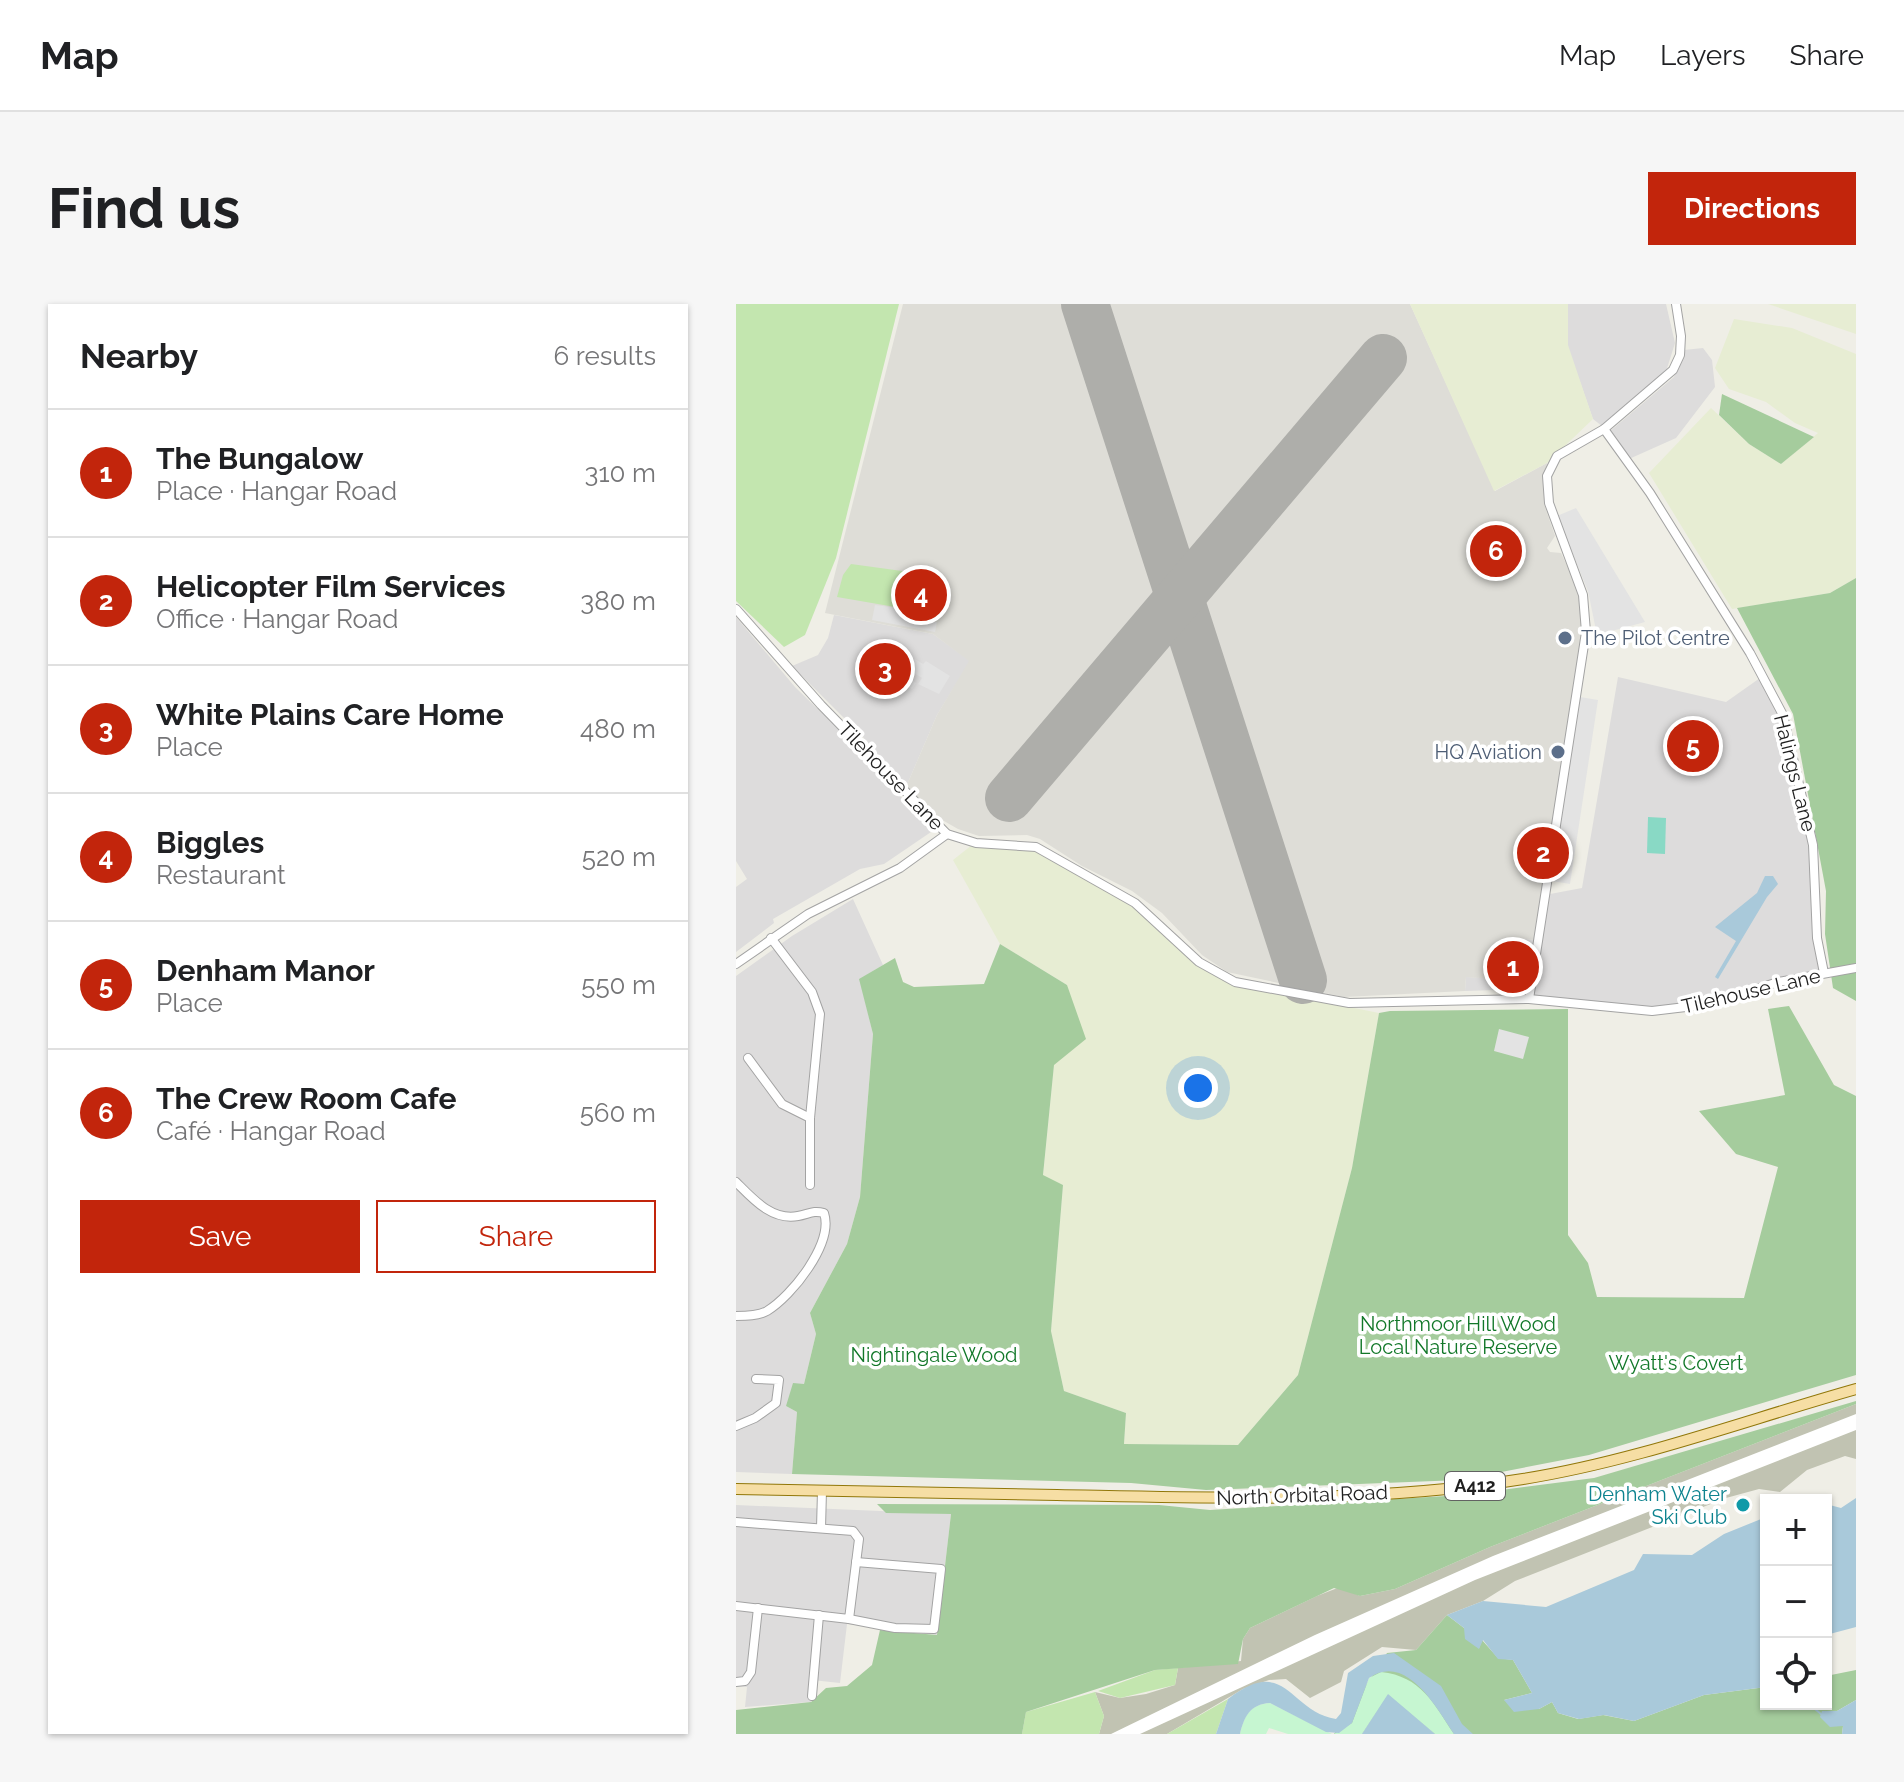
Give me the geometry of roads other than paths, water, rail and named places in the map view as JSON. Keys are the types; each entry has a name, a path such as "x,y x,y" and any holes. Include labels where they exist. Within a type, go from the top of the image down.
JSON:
{"main road":[{"name":"North Orbital Road","path":"736,1489 1204,1498 1330,1496 1459,1488 1526,1479 1701,1437 1856,1389"}],"street":[{"path":"1529,999 1586,632 1583,595 1555,524 1549,503 1547,476 1552,461 1604,429 1668,377 1680,355 1676,304"},
{"path":"1659,369 1668,377"},
{"name":"Halings Lane","path":"1604,429 1650,493 1750,653 1783,715 1813,845 1817,938 1824,973"},
{"name":"Tilehouse Lane","path":"736,609 811,694 947,834 976,843 1036,847 1135,903 1199,962 1235,982 1349,1003 1529,999 1652,1011 1711,1004 1778,982 1856,968"},
{"path":"736,964 808,914 900,868 947,834"},
{"path":"771,938 812,992 820,1014 810,1118 810,1185"},
{"path":"748,1058 782,1104 810,1118"},
{"path":"736,1182 773,1213 796,1217 815,1210 824,1213 828,1224 824,1241 806,1271 789,1291 766,1312 736,1316"},
{"path":"736,1426 755,1418 776,1403 779,1380 756,1379"},
{"path":"821,1528 822,1491"},
{"path":"736,1522 821,1528 857,1534 849,1619"},
{"path":"736,1606 849,1619 895,1628 934,1629 941,1569 856,1562"},
{"path":"736,1682 745,1681 751,1672 758,1608"},
{"path":"812,1696 819,1615"}],"water":[{"path":"1765,876 1773,876 1778,884 1718,979 1715,977 1736,941 1715,927 1757,893"},
{"path":"1856,1498 1856,1627 1832,1633 1832,1506 1841,1508"},
{"path":"1760,1519 1760,1688 1704,1695 1634,1721 1604,1715 1579,1719 1558,1713 1552,1702 1539,1709 1514,1712 1504,1700 1532,1693 1513,1660 1498,1659 1483,1640 1479,1649 1465,1639 1464,1628 1447,1615 1483,1601 1546,1607 1634,1570 1643,1554 1692,1555 1724,1534"},
{"path":"1394,1653 1441,1686 1462,1724 1473,1734 1454,1734 1419,1687 1396,1672 1383,1672 1369,1678 1352,1723 1339,1733 1326,1732 1270,1703 1249,1712 1240,1734 1216,1734 1228,1699 1263,1682 1275,1683 1320,1714 1336,1719 1341,1713 1348,1673 1373,1656"},
{"path":"1388,1694 1435,1734 1362,1734"},
{"path":"1856,1700 1856,1734 1842,1734 1843,1726 1830,1727 1820,1717 1822,1711 1837,1711"}],"waterway":[{"path":"1816,1710 1821,1714"}],"place":[{"name":"The Crew Room Cafe","path":"1496,551"},
{"name":"Biggles","path":"921,595"},
{"name":"The Pilot Centre","path":"1565,638"},
{"name":"White Plains Care Home","path":"885,669"},
{"name":"Denham Manor","path":"1693,746"},
{"name":"HQ Aviation","path":"1558,752"},
{"name":"Helicopter Film Services","path":"1543,853"},
{"name":"The Bungalow","path":"1513,967"},
{"name":"Denham Water Ski Club","path":"1743,1505"}],"park label":[{"name":"Northmoor Hill Wood Local Nature Reserve","path":"1458,1336"},
{"name":"Nightingale Wood","path":"934,1355"},
{"name":"Wyatt's Covert","path":"1676,1363"}]}
